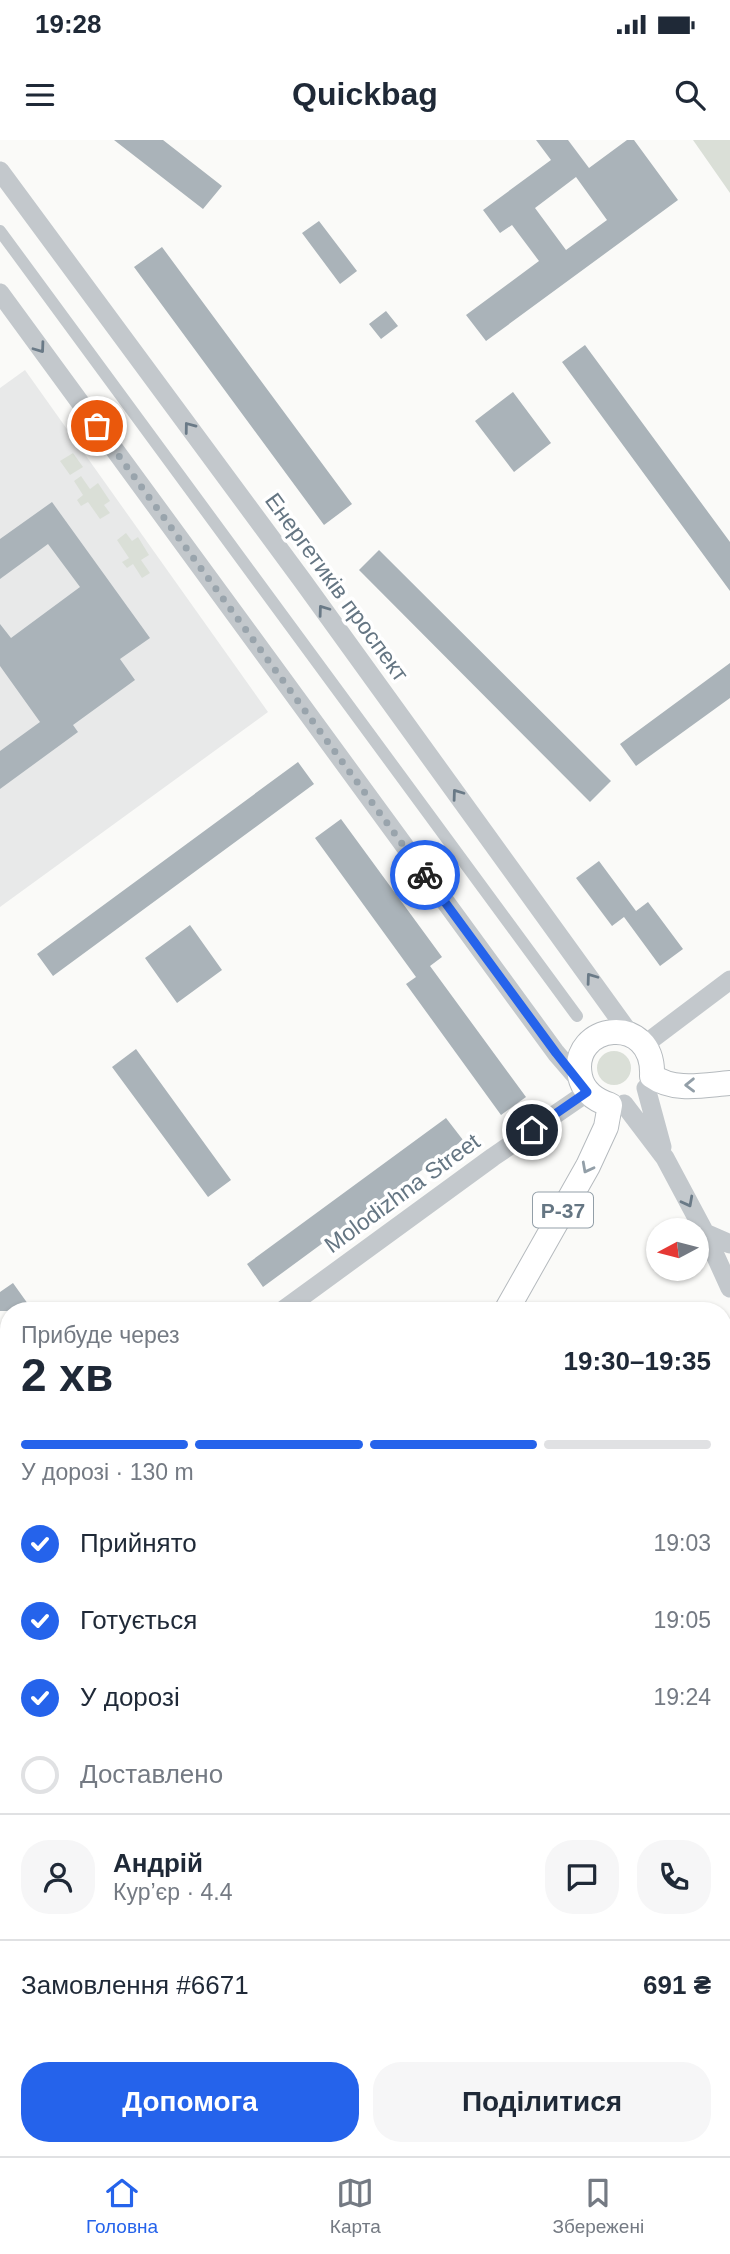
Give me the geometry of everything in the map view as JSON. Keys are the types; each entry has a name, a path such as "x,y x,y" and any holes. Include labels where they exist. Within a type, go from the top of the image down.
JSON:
{"main road":[{"path":"617,1104 594,1098 584,1087 579,1070 580,1057 586,1046 606,1032 618,1031 637,1039 650,1054 649,1082 673,1086 730,1083"},
{"name":"Р-37","path":"511,1302 588,1166 617,1104"}],"street":[{"name":"Енергетиків проспект","path":"0,171 637,1039"},
{"path":"0,231 576,1016"},
{"path":"0,293 548,1042 584,1087"},
{"path":"637,1039 730,981"},
{"path":"649,1082 636,1098 617,1104 665,1158 697,1218"},
{"path":"649,1082 665,1158"},
{"name":"Molodizhna Street","path":"294,1302 584,1087"},
{"path":"709,1235 730,1244"},
{"path":"709,1240 730,1275"},
{"path":"709,1242 730,1288"}],"shaded area":[{"path":"693,140 730,140 730,193"},
{"path":"25,370 268,712 0,907 0,388"},
{"path":"73,453 83,467 70,475 60,461"},
{"path":"81,476 90,489 98,483 110,501 104,505 110,513 100,519 88,502 81,506 77,500 83,495 74,481"},
{"path":"126,533 132,541 138,537 149,555 141,560 150,573 142,578 133,564 127,568 122,562 129,558 117,540"},
{"path":"614,1051 626,1056 631,1068 626,1080 614,1085 602,1080 597,1068 602,1056"}],"building":[{"path":"114,140 163,140 222,186 203,209"},
{"path":"536,140 568,140 589,168 627,140 634,140 678,200 486,341 466,315 539,261 512,225 500,233 483,210 551,160","holes":["576,177 607,220 566,250 535,208"]},
{"path":"319,221 357,271 340,284 302,233"},
{"path":"162,247 352,504 324,525 134,267"},
{"path":"386,311 398,326 381,339 369,324"},
{"path":"585,345 730,542 730,591 562,362"},
{"path":"513,392 551,443 514,472 475,421"},
{"path":"52,502 150,638 120,659 135,680 73,725 78,732 0,789 0,751 40,722 0,666 0,624 11,638 80,587 48,544 0,579 0,539"},
{"path":"379,550 611,781 590,802 359,570"},
{"path":"730,663 730,698 636,766 620,744"},
{"path":"298,762 314,784 53,976 37,954"},
{"path":"341,819 442,957 430,966 526,1097 501,1115 406,984 416,977 315,838"},
{"path":"599,861 636,911 648,902 683,949 660,966 624,917 612,926 576,878"},
{"path":"190,925 222,970 177,1003 145,958"},
{"path":"136,1049 231,1180 208,1197 112,1067"},
{"path":"446,1118 463,1140 263,1287 247,1264"},
{"path":"13,1283 27,1302 0,1302 0,1292"}],"way so far":[{"path":"97,426 425,875"}],"route":[{"path":"425,875 587,1092 532,1130"}]}
